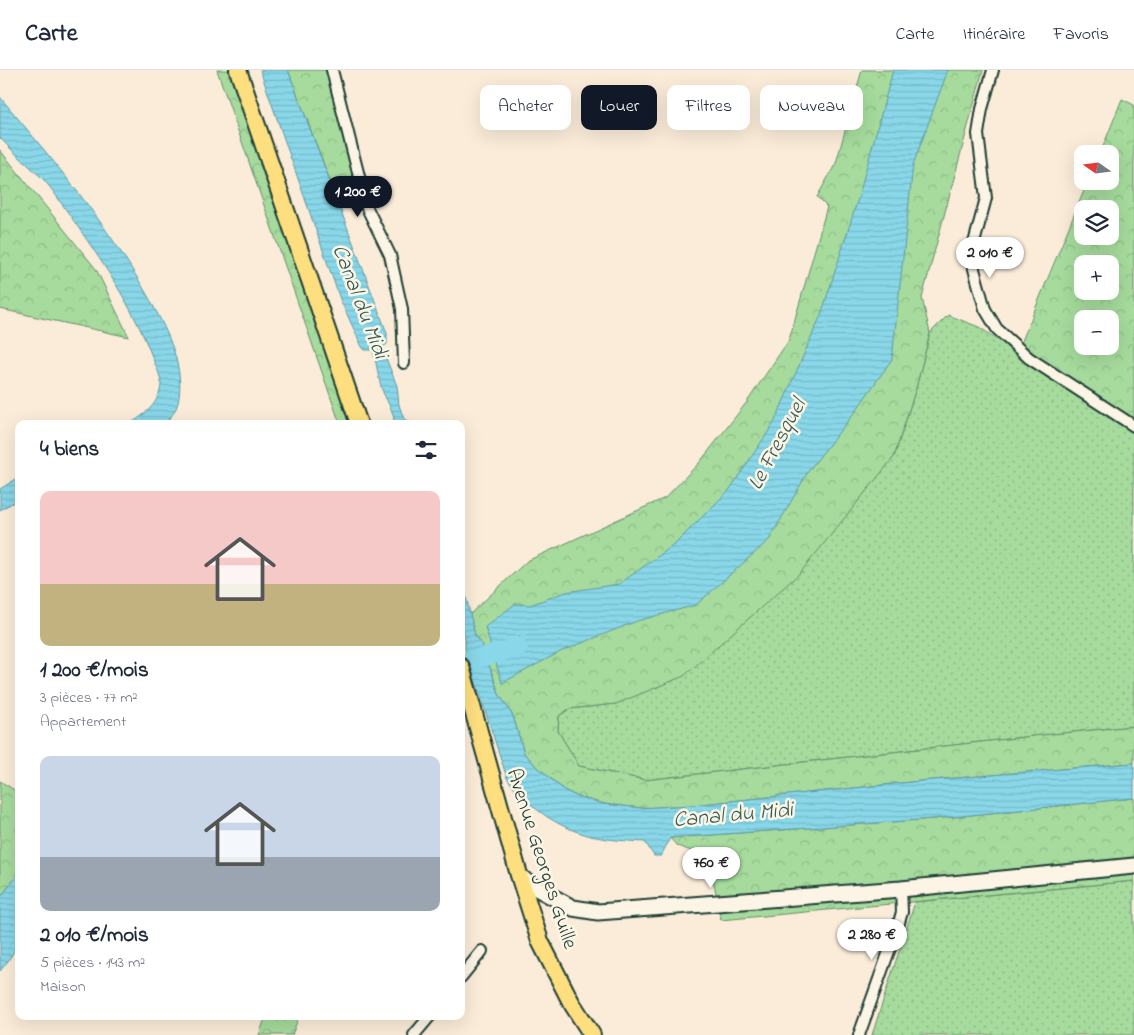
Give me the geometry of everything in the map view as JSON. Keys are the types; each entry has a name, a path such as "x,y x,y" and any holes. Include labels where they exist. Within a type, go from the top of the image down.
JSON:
{"main road":[{"path":"238,70 358,420"},
{"name":"Avenue Georges Guille","path":"465,681 519,875 540,941 571,1002 592,1035"}],"street":[{"path":"332,70 367,208 390,255 402,309 404,363"},
{"path":"993,70 982,109 978,134 986,198 974,243 974,269 985,309 997,329 1029,358 1134,426"},
{"path":"519,875 529,884 573,908 598,912 901,889 1134,866"},
{"path":"859,1035 898,926 902,912 901,889"},
{"path":"465,972 482,951"},
{"path":"414,1035 427,1020"}],"green space":[{"path":"217,70 232,70 264,175 349,420 339,420"},
{"path":"288,70 330,70 360,183 352,196 337,199"},
{"path":"862,70 983,70 922,298 930,333 916,388 894,457 800,573 684,676 616,704 569,709 559,716 558,731 579,766 645,780 1134,726 1134,763 921,781 693,805 641,808 604,804 578,797 564,790 524,753 513,716 499,694 482,644 475,635 469,615 527,561 665,498 700,462 747,402 789,340 827,207 817,197 836,163 845,130 863,130 863,85 858,85"},
{"path":"1122,99 1134,105 1134,433 1017,353 1074,215 1074,245 1119,245 1119,200 1080,200 1084,190 1119,190 1119,145 1104,145"},
{"path":"0,150 96,269 129,337 0,309"},
{"path":"948,315 979,327 1134,433 1134,726 645,780 579,766 558,731 559,716 569,709 616,704 894,457 916,388 930,333"},
{"path":"0,781 15,790 15,878 0,898"},
{"path":"1134,798 1134,881 721,920 709,857 677,846 670,838 933,819"},
{"path":"1134,881 1134,1035 872,1035 915,902"},
{"path":"265,1020 298,1020 292,1035 259,1035"}],"water":[{"name":"Canal du Midi","path":"260,70 288,70 387,333 387,344 382,348 397,386 399,405 406,420 394,420 382,391 372,350 365,350 362,347 340,299"},
{"path":"893,70 948,70 913,165 892,359 855,412 809,470 769,540 696,605 637,621 562,651 502,683 485,627 515,604 530,605 566,592 619,584 674,545 730,489 774,423 821,315 858,199"},
{"path":"0,97 98,219 133,271 161,321 176,358 180,384 179,397 177,405 168,420 135,420 154,403 158,397 161,384 158,372 136,320 116,284 57,197 39,175 0,138"},
{"path":"15,480 15,501 0,510 0,489"},
{"name":"Canal du Midi","path":"465,595 475,635 482,644 499,694 513,716 524,753 564,790 578,797 604,804 641,808 693,805 921,781 1134,763 1134,798 933,819 670,838 661,856 654,856 645,842 591,836 566,827 544,814 524,798 507,778 465,649"},
{"path":"15,878 15,950 0,971 0,898"}],"waterway":[{"name":"Le Fresquel","path":"465,662 518,648"}]}
